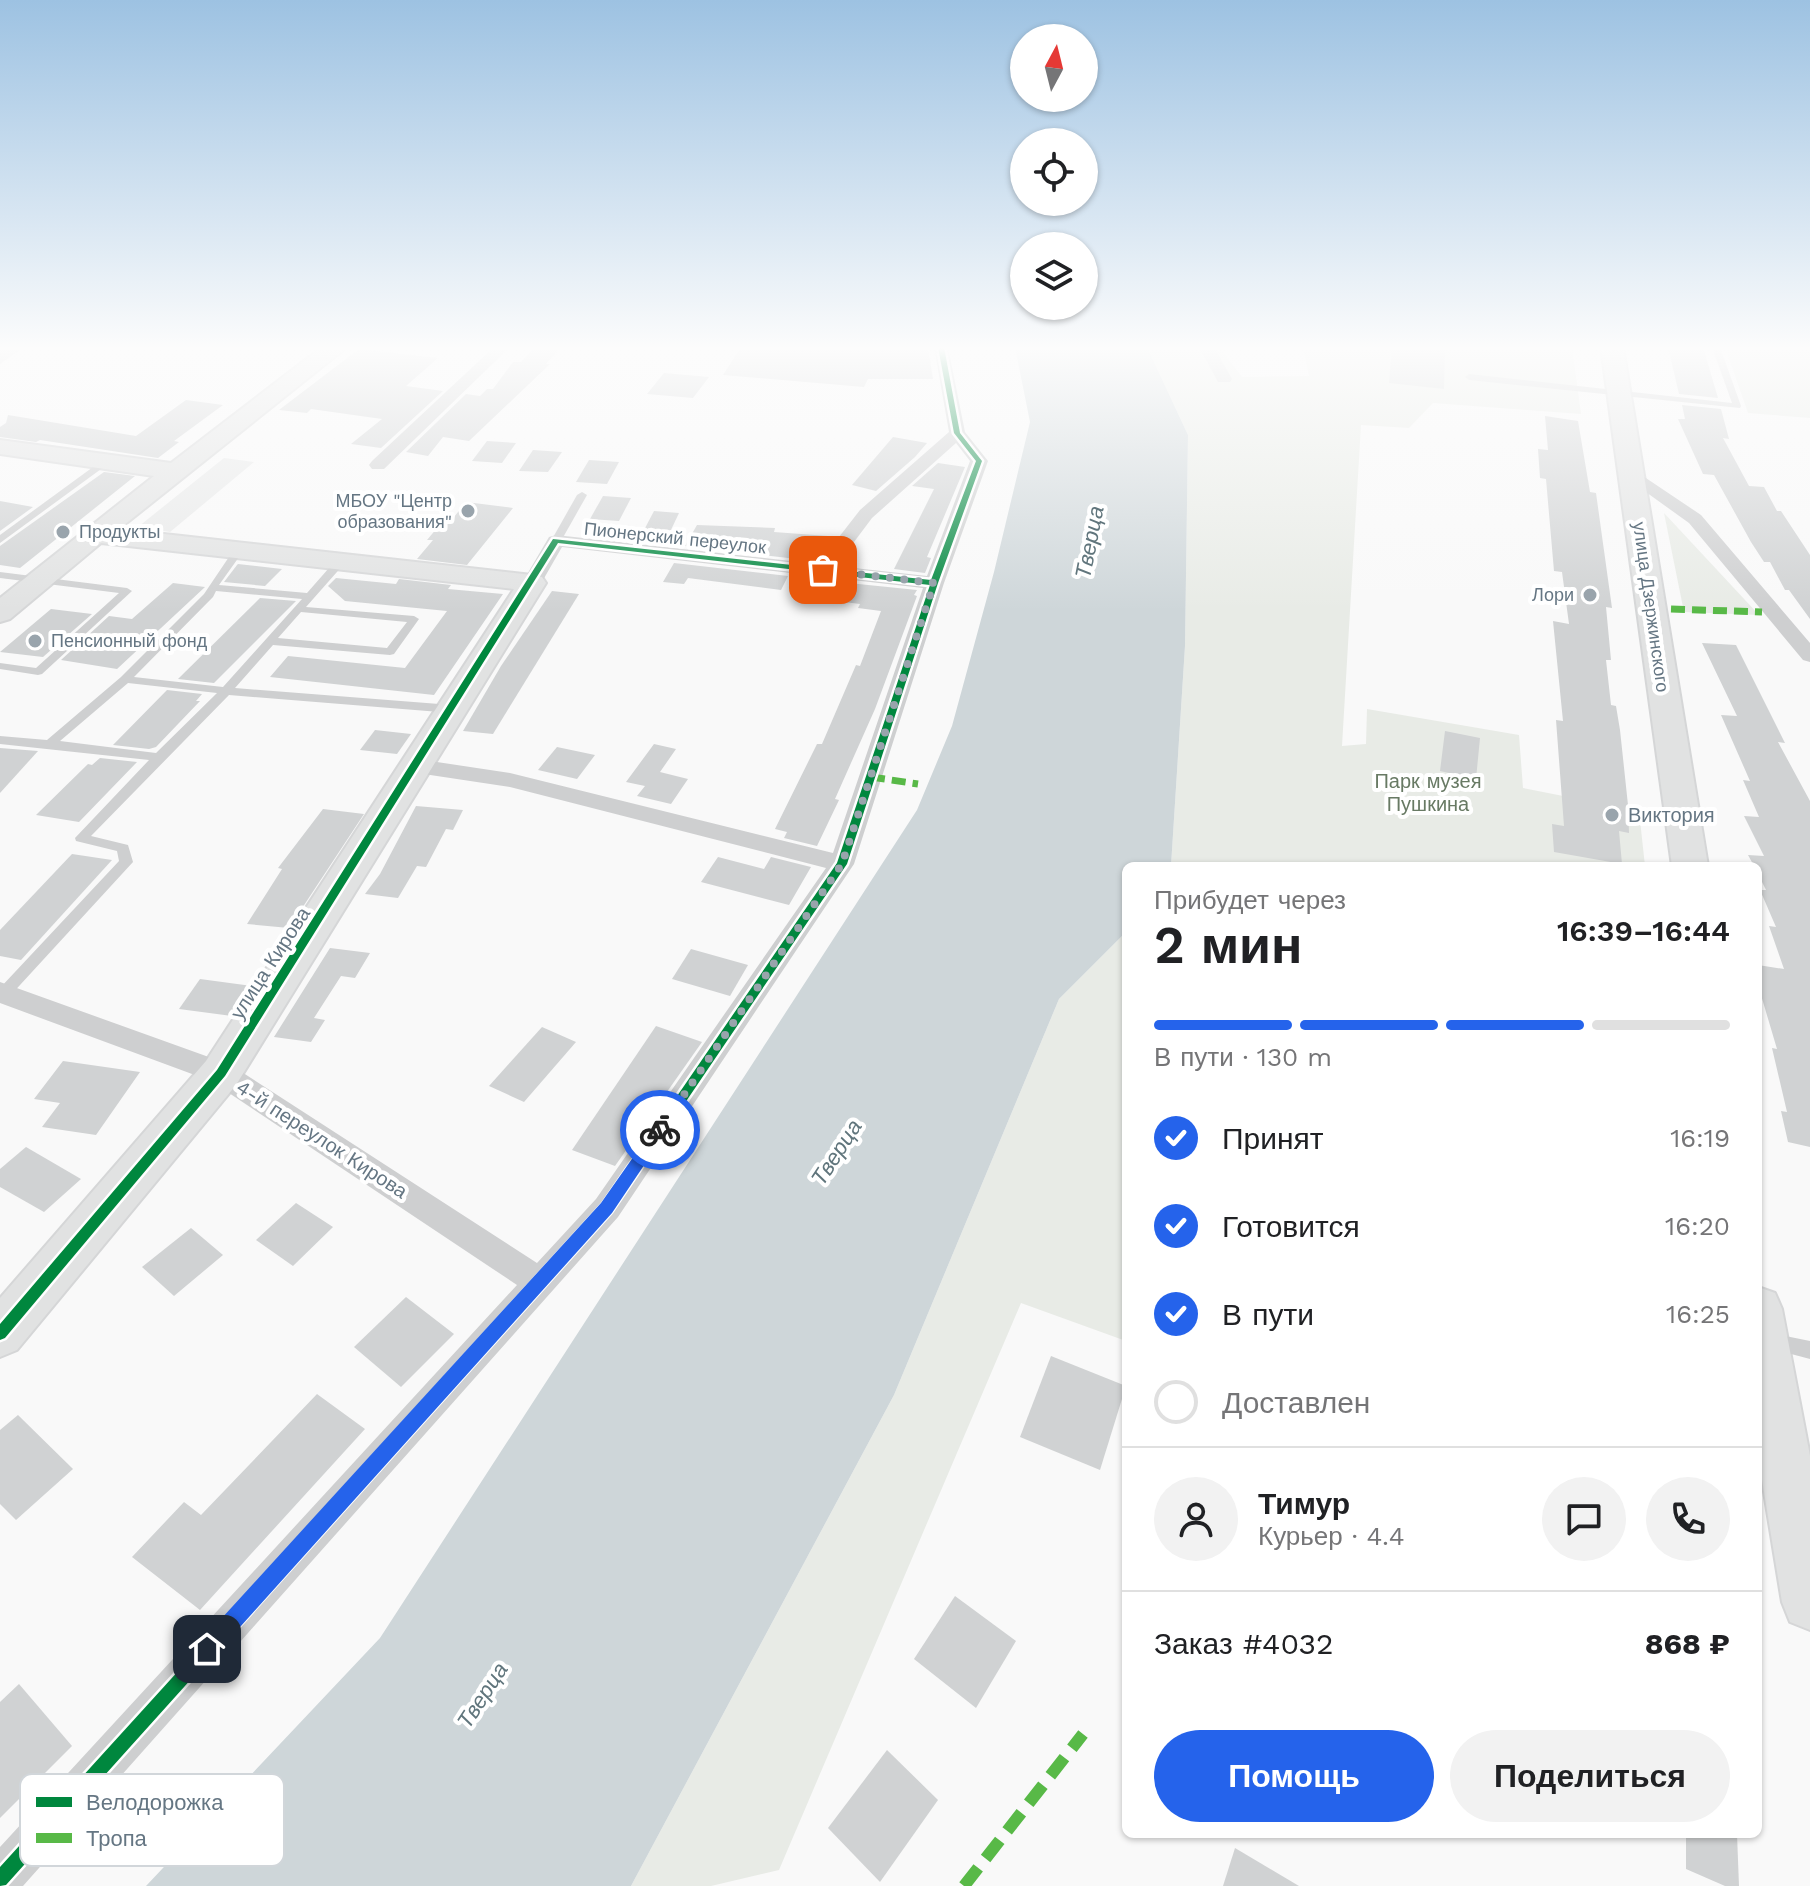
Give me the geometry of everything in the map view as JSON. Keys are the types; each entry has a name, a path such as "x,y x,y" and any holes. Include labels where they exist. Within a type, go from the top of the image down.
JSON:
{"street":[{"path":"0,613 222,435"},
{"path":"378,465 410,435"},
{"path":"823,570 866,514 955,435"},
{"path":"95,1774 607,1208 842,864 934,583 979,461 959,435"},
{"name":"улица Дзержинского","path":"1625,435 1689,862"},
{"path":"0,447 175,471"},
{"path":"1631,473 1695,519 1810,656"},
{"path":"95,534 532,583"},
{"name":"Пионерский переулок","path":"532,583 556,541 934,583"},
{"name":"улица Кирова","path":"0,1334 221,1073 532,583"},
{"path":"417,766 510,780 842,864"},
{"name":"4-й переулок Кирова","path":"2,993 221,1073 539,1282"},
{"path":"1762,1334 1810,1602"},
{"path":"0,1879 20,1857"}],"lane":[{"path":"0,540 107,461"},
{"path":"556,541 582,495"},
{"path":"50,744 125,679 209,595 239,550"},
{"path":"2,993 126,862 123,848 81,838 226,691 340,562"},
{"path":"0,575 127,591 38,672 0,666"},
{"path":"212,587 309,596"},
{"path":"270,641 390,652 414,619 298,609"},
{"path":"125,679 226,691 452,709"},
{"path":"0,740 159,757"},
{"path":"1762,1319 1810,1350"}],"shaded area":[{"path":"224,458 254,462 170,532 138,527"}],"green space":[{"name":"Парк музея Пушкина","path":"1188,435 1360,435 1342,746 1366,744 1367,709 1519,735 1523,788 1639,811 1645,862 1171,862 1185,646"},
{"path":"1664,513 1759,615 1684,612"},
{"path":"1122,936 1122,1340 1021,1303 779,1870 711,1886 631,1886 894,1395 1059,999"}],"water":[{"name":"Тверца","path":"1027,435 1188,435 1185,646 1171,862 1122,862 1122,936 1059,999 894,1395 631,1886 146,1886 165,1866 284,1866 284,1774 252,1774 380,1638 917,810 952,726"}],"building":[{"path":"0,435 182,435 174,441 179,442 158,458 0,437"},
{"path":"362,435 395,435 381,448 351,444"},
{"path":"424,435 475,435 469,441 443,437 428,456 406,452"},
{"path":"1547,435 1580,435 1590,492 1596,493 1612,608 1606,607 1611,660 1606,660 1611,705 1616,706 1620,730 1628,805 1629,833 1619,831 1622,862 1554,852 1552,824 1564,826 1556,720 1563,721 1553,621 1569,624 1562,572 1554,571 1546,479 1540,478 1538,449 1548,450"},
{"path":"1685,435 1728,435 1729,439 1723,438 1749,486 1764,487 1777,511 1781,511 1810,555 1810,619 1789,590 1785,590 1770,562 1764,562 1714,475 1703,474"},
{"path":"893,437 927,443 876,491 852,485"},
{"path":"487,441 516,443 502,463 472,461"},
{"path":"533,450 562,452 548,472 519,471"},
{"path":"589,460 619,462 607,484 576,482"},
{"path":"938,463 965,467 927,557 931,558 925,573 894,569 934,489 912,486"},
{"path":"104,472 135,476 20,568 0,565 0,546"},
{"path":"603,496 631,498 619,521 590,519"},
{"path":"0,501 33,507 0,531"},
{"path":"466,502 513,508 467,565 417,559 433,540 427,540 447,516 454,517"},
{"path":"654,511 679,513 670,532 644,530"},
{"path":"697,525 775,528 774,532 828,536 819,558 797,559 685,546"},
{"path":"674,563 788,576 781,590 688,578 684,584 663,582"},
{"path":"238,564 282,569 265,586 224,582"},
{"path":"336,578 396,584 399,579 451,585 448,589 503,594 434,695 270,677 288,656 405,668 447,611 345,601 328,586"},
{"path":"829,581 917,590 914,595 917,596 875,709 835,799 839,800 817,846 784,838 787,832 775,829 817,744 822,744 856,665 860,666 881,611 858,608 860,604 820,599"},
{"path":"173,583 205,587 117,669 61,660 109,616 132,619"},
{"path":"552,591 579,594 493,734 463,731 501,666"},
{"path":"260,598 296,601 214,683 178,679"},
{"path":"51,609 92,614 43,657 0,652"},
{"path":"1702,643 1736,645 1785,743 1778,742 1810,801 1810,1147 1788,1142 1781,1111 1787,1112 1772,1048 1777,1049 1762,998 1762,966 1784,969 1769,926 1776,927 1762,895 1762,890 1766,890 1762,882 1762,862 1752,862 1748,855 1764,856 1744,816 1759,817 1743,780 1750,781 1721,715 1737,716"},
{"path":"167,690 202,694 196,701 200,701 156,747 113,745"},
{"path":"375,730 411,734 397,754 360,750"},
{"path":"1445,731 1480,738 1476,779 1440,771"},
{"path":"654,744 676,749 660,772 688,779 671,804 637,796 645,786 626,782"},
{"path":"557,747 595,755 577,779 538,770"},
{"path":"0,748 38,751 0,793"},
{"path":"100,758 137,762 79,822 36,815 88,764 92,765"},
{"path":"416,806 463,810 453,830 446,829 426,867 417,866 398,898 365,894 380,874"},
{"path":"323,809 364,814 289,928 247,924 282,869 278,868"},
{"path":"72,854 112,860 21,960 0,956 0,930"},
{"path":"718,857 764,869 771,857 811,867 789,905 701,882"},
{"path":"330,948 370,953 355,978 341,976 314,1018 325,1020 311,1042 274,1037"},
{"path":"691,949 748,965 730,996 672,979"},
{"path":"200,979 252,986 232,1016 179,1009"},
{"path":"656,1026 702,1042 615,1166 572,1150"},
{"path":"542,1027 576,1042 524,1102 489,1086"},
{"path":"63,1061 140,1072 96,1135 42,1127 60,1103 34,1099"},
{"path":"26,1147 81,1179 44,1212 0,1187 0,1169"},
{"path":"296,1203 333,1227 293,1266 256,1240"},
{"path":"191,1228 223,1255 174,1296 142,1267"},
{"path":"406,1297 454,1334 401,1387 354,1347"},
{"path":"1051,1356 1122,1384 1122,1399 1100,1470 1020,1437"},
{"path":"317,1394 365,1429 200,1610 132,1557 184,1502 201,1515"},
{"path":"18,1415 73,1469 16,1520 0,1504 0,1430"},
{"path":"955,1596 1016,1641 976,1708 914,1659"},
{"path":"19,1684 72,1746 44,1774 20,1774 20,1798 0,1818 0,1702"},
{"path":"887,1750 938,1800 880,1882 828,1828"},
{"path":"1686,1838 1737,1838 1739,1886 1725,1886 1686,1869"},
{"path":"1235,1848 1299,1886 1223,1886"}],"marked path":[{"path":"1671,609 1762,612"},
{"path":"871,777 918,784"},
{"path":"964,1886 1083,1734"}],"cycle path":[{"path":"95,1774 607,1208 842,864 934,583 979,461 959,435"},
{"path":"0,1334 221,1073 556,541 934,583"},
{"path":"0,1879 20,1857"}],"way so far":[{"path":"660,1130 842,864 934,583 823,570"}],"place":[{"name":"МБОУ \"Центр образования\"","path":"468,511"},
{"name":"Продукты","path":"63,532"},
{"name":"Лори","path":"1590,595"},
{"name":"Пенсионный фонд","path":"35,641"},
{"name":"Виктория","path":"1612,815"}],"route":[{"path":"207,1649 607,1208 660,1130"}]}
